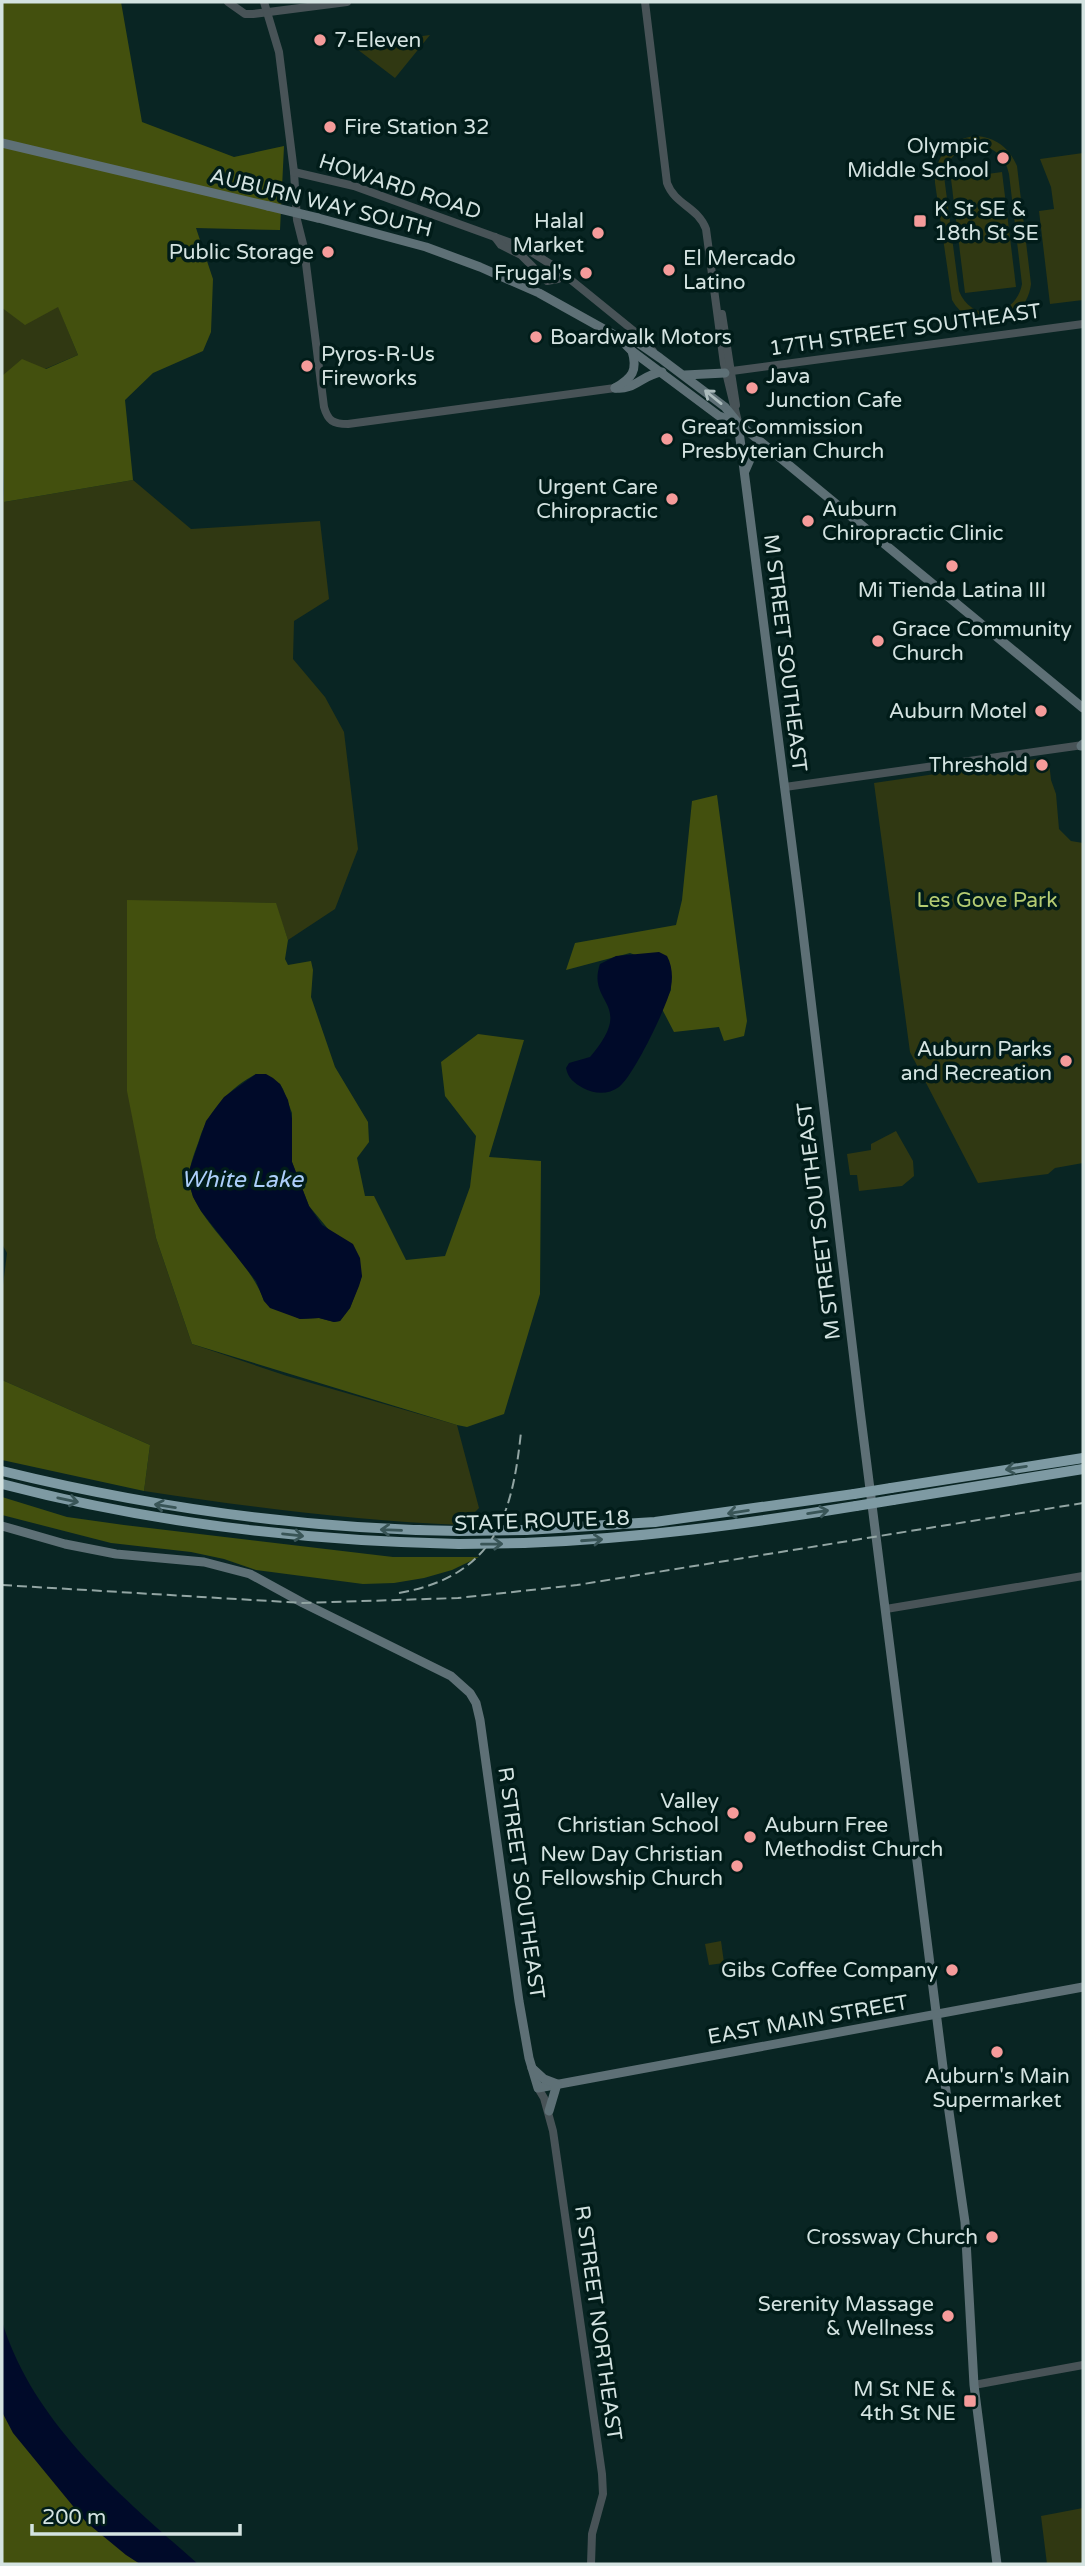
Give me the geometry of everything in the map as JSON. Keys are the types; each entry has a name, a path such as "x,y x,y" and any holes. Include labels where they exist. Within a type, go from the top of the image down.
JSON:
{"highway":[{"name":"STATE ROUTE 18","path":"2,1484 134,1514 216,1526 340,1539 459,1544 524,1543 681,1532 855,1500 891,1488 1083,1458"},
{"name":"STATE ROUTE 18","path":"2,1471 128,1499 219,1514 341,1527 459,1531 527,1530 655,1522 855,1500 892,1500 1083,1469"}],"main road":[{"name":"AUBURN WAY SOUTH","path":"2,143 392,236 480,267 539,293 618,337 636,342 684,374 725,407 738,423 1083,708"},
{"name":"AUBURN WAY SOUTH","path":"618,337 632,351 719,416 738,423"},
{"path":"615,388 634,374 632,351"},
{"path":"615,388 630,387 652,373 662,372"},
{"path":"684,374 698,376 728,372"},
{"name":"M STREET SOUTHEAST","path":"738,423 860,1410 965,2222 974,2385 997,2564"},
{"path":"744,472 752,455 759,452 774,453"},
{"name":"R STREET SOUTHEAST","path":"2,1527 116,1554 204,1562 244,1572 444,1672 463,1686 476,1703 480,1720 519,2001 531,2066 538,2088"},
{"name":"EAST MAIN STREET","path":"538,2088 1083,1987"},
{"path":"531,2066 544,2079 557,2084 549,2111"}],"street":[{"path":"228,2 245,14 347,2"},
{"path":"264,2 265,13 279,52 294,172 297,220 304,248 324,407 331,421 348,424 615,388"},
{"name":"M STREET SOUTHEAST","path":"645,2 667,183 677,200 696,212 704,223 714,300 738,423"},
{"name":"HOWARD ROAD","path":"294,172 354,186 533,252 640,336 660,358"},
{"name":"HOWARD ROAD","path":"495,237 501,245 521,255 547,281 558,279 562,274"},
{"name":"17TH STREET SOUTHEAST","path":"728,372 1083,324"},
{"path":"785,787 1082,745"},
{"path":"886,1609 1083,1576"},
{"name":"R STREET NORTHEAST","path":"538,2088 549,2111 602,2474 601,2501 592,2534 592,2564"},
{"path":"974,2385 1083,2365"}],"green space":[{"path":"2,2 121,2 142,122 234,157 284,146 280,230 196,228 213,279 211,332 203,351 153,373 125,400 133,480 4,502 2,376 22,359 46,369 78,355 58,307 25,325 2,308"},
{"path":"430,35 395,78 357,49 357,45 372,42 374,49 394,46 393,40"},
{"path":"975,136 995,141 1005,148 1017,166 1031,284 1020,309 998,322 973,319 961,312 952,300 935,174 945,151 966,138","holes":["970,146 996,152 1007,167 1022,284 1011,304 993,313 973,309 959,291 944,176 947,165 956,153"]},
{"path":"1083,153 1083,300 1050,304 1039,211 1054,209 1051,187 1040,159"},
{"path":"1002,172 1016,287 965,293 951,179"},
{"path":"58,306 78,355 45,369 2,376 2,308 25,324"},
{"path":"2,475 4,502 133,480 191,529 320,521 329,599 294,621 293,659 325,697 344,732 358,849 335,909 288,940 275,903 127,901 127,1083 156,1238 192,1344 287,1376 457,1425 479,1508 462,1525 303,1512 144,1491 150,1445 2,1380 2,1293 7,1253 2,1244"},
{"name":"Les Gove Park","path":"1044,758 1049,762 1056,794 1059,829 1071,841 1083,843 1083,1163 1055,1168 1048,1174 978,1183 910,1052 874,783"},
{"path":"717,795 747,1021 744,1036 724,1041 719,1027 674,1032 662,1009 671,990 671,968 630,953 566,970 575,943 676,925 682,900 692,801"},
{"path":"127,900 276,903 288,940 285,959 288,965 311,961 311,997 335,1067 368,1122 369,1142 357,1158 365,1196 374,1196 406,1260 445,1256 470,1187 476,1136 445,1096 441,1062 478,1034 524,1040 489,1157 541,1161 540,1294 504,1414 467,1427 457,1425 192,1344 156,1238 127,1091","holes":["256,1074 280,1084 292,1113 292,1162 309,1206 362,1276 350,1308 340,1321 300,1319 264,1301 247,1269 209,1223 192,1193 189,1179 191,1163 204,1127 215,1108 229,1093"]},
{"path":"896,1131 913,1161 914,1176 902,1186 859,1191 857,1175 850,1175 847,1154 871,1150 871,1144"},
{"path":"2,1380 150,1445 144,1491 2,1460"},
{"path":"2,1497 67,1517 124,1525 393,1557 479,1557 452,1570 424,1578 363,1584 256,1570 191,1552 111,1543 2,1515"},
{"path":"721,1941 724,1963 709,1965 705,1944"},
{"path":"2,2379 159,2564 2,2564"},
{"path":"1083,2508 1083,2564 1047,2564 1041,2516"}],"water":[{"path":"659,952 667,956 670,963 671,987 664,1009 641,1056 625,1081 615,1090 601,1093 583,1088 572,1080 566,1068 569,1063 590,1057 609,1025 610,1014 597,978 600,964 616,956"},
{"name":"White Lake","path":"256,1074 266,1074 273,1078 280,1084 288,1100 292,1119 292,1162 309,1206 322,1225 353,1244 360,1258 362,1276 359,1286 350,1308 340,1321 300,1319 270,1308 264,1301 256,1281 193,1197 189,1182 190,1168 206,1121 224,1097"},
{"path":"2,2321 16,2358 57,2425 110,2484 198,2564 140,2564 126,2555 86,2522 13,2433 2,2412"}],"railway":[{"path":"399,1593 431,1585 456,1573 477,1558 492,1539 503,1517 511,1491 521,1432"},
{"path":"2,1585 303,1603 458,1598 577,1585 1083,1503"}],"place":[{"name":"7-Eleven","path":"320,40"},
{"name":"Fire Station 32","path":"330,127"},
{"name":"Olympic Middle School","path":"1003,158"},
{"name":"K St SE & 18th St SE","path":"920,221"},
{"name":"Halal Market","path":"598,233"},
{"name":"Public Storage","path":"328,252"},
{"name":"El Mercado Latino","path":"669,270"},
{"name":"Frugal's","path":"586,273"},
{"name":"Boardwalk Motors","path":"536,337"},
{"name":"Pyros-R-Us Fireworks","path":"307,366"},
{"name":"Java Junction Cafe","path":"752,388"},
{"name":"Great Commission Presbyterian Church","path":"667,439"},
{"name":"Urgent Care Chiropractic","path":"672,499"},
{"name":"Auburn Chiropractic Clinic","path":"808,521"},
{"name":"Mi Tienda Latina III","path":"952,566"},
{"name":"Grace Community Church","path":"878,641"},
{"name":"Auburn Motel","path":"1041,711"},
{"name":"Threshold","path":"1042,765"},
{"name":"Auburn Parks and Recreation","path":"1066,1061"},
{"name":"Valley Christian School","path":"733,1813"},
{"name":"Auburn Free Methodist Church","path":"750,1837"},
{"name":"New Day Christian Fellowship Church","path":"737,1866"},
{"name":"Gibs Coffee Company","path":"952,1970"},
{"name":"Auburn's Main Supermarket","path":"997,2052"},
{"name":"Crossway Church","path":"992,2237"},
{"name":"Serenity Massage & Wellness","path":"948,2316"},
{"name":"M St NE & 4th St NE","path":"970,2401"}]}
